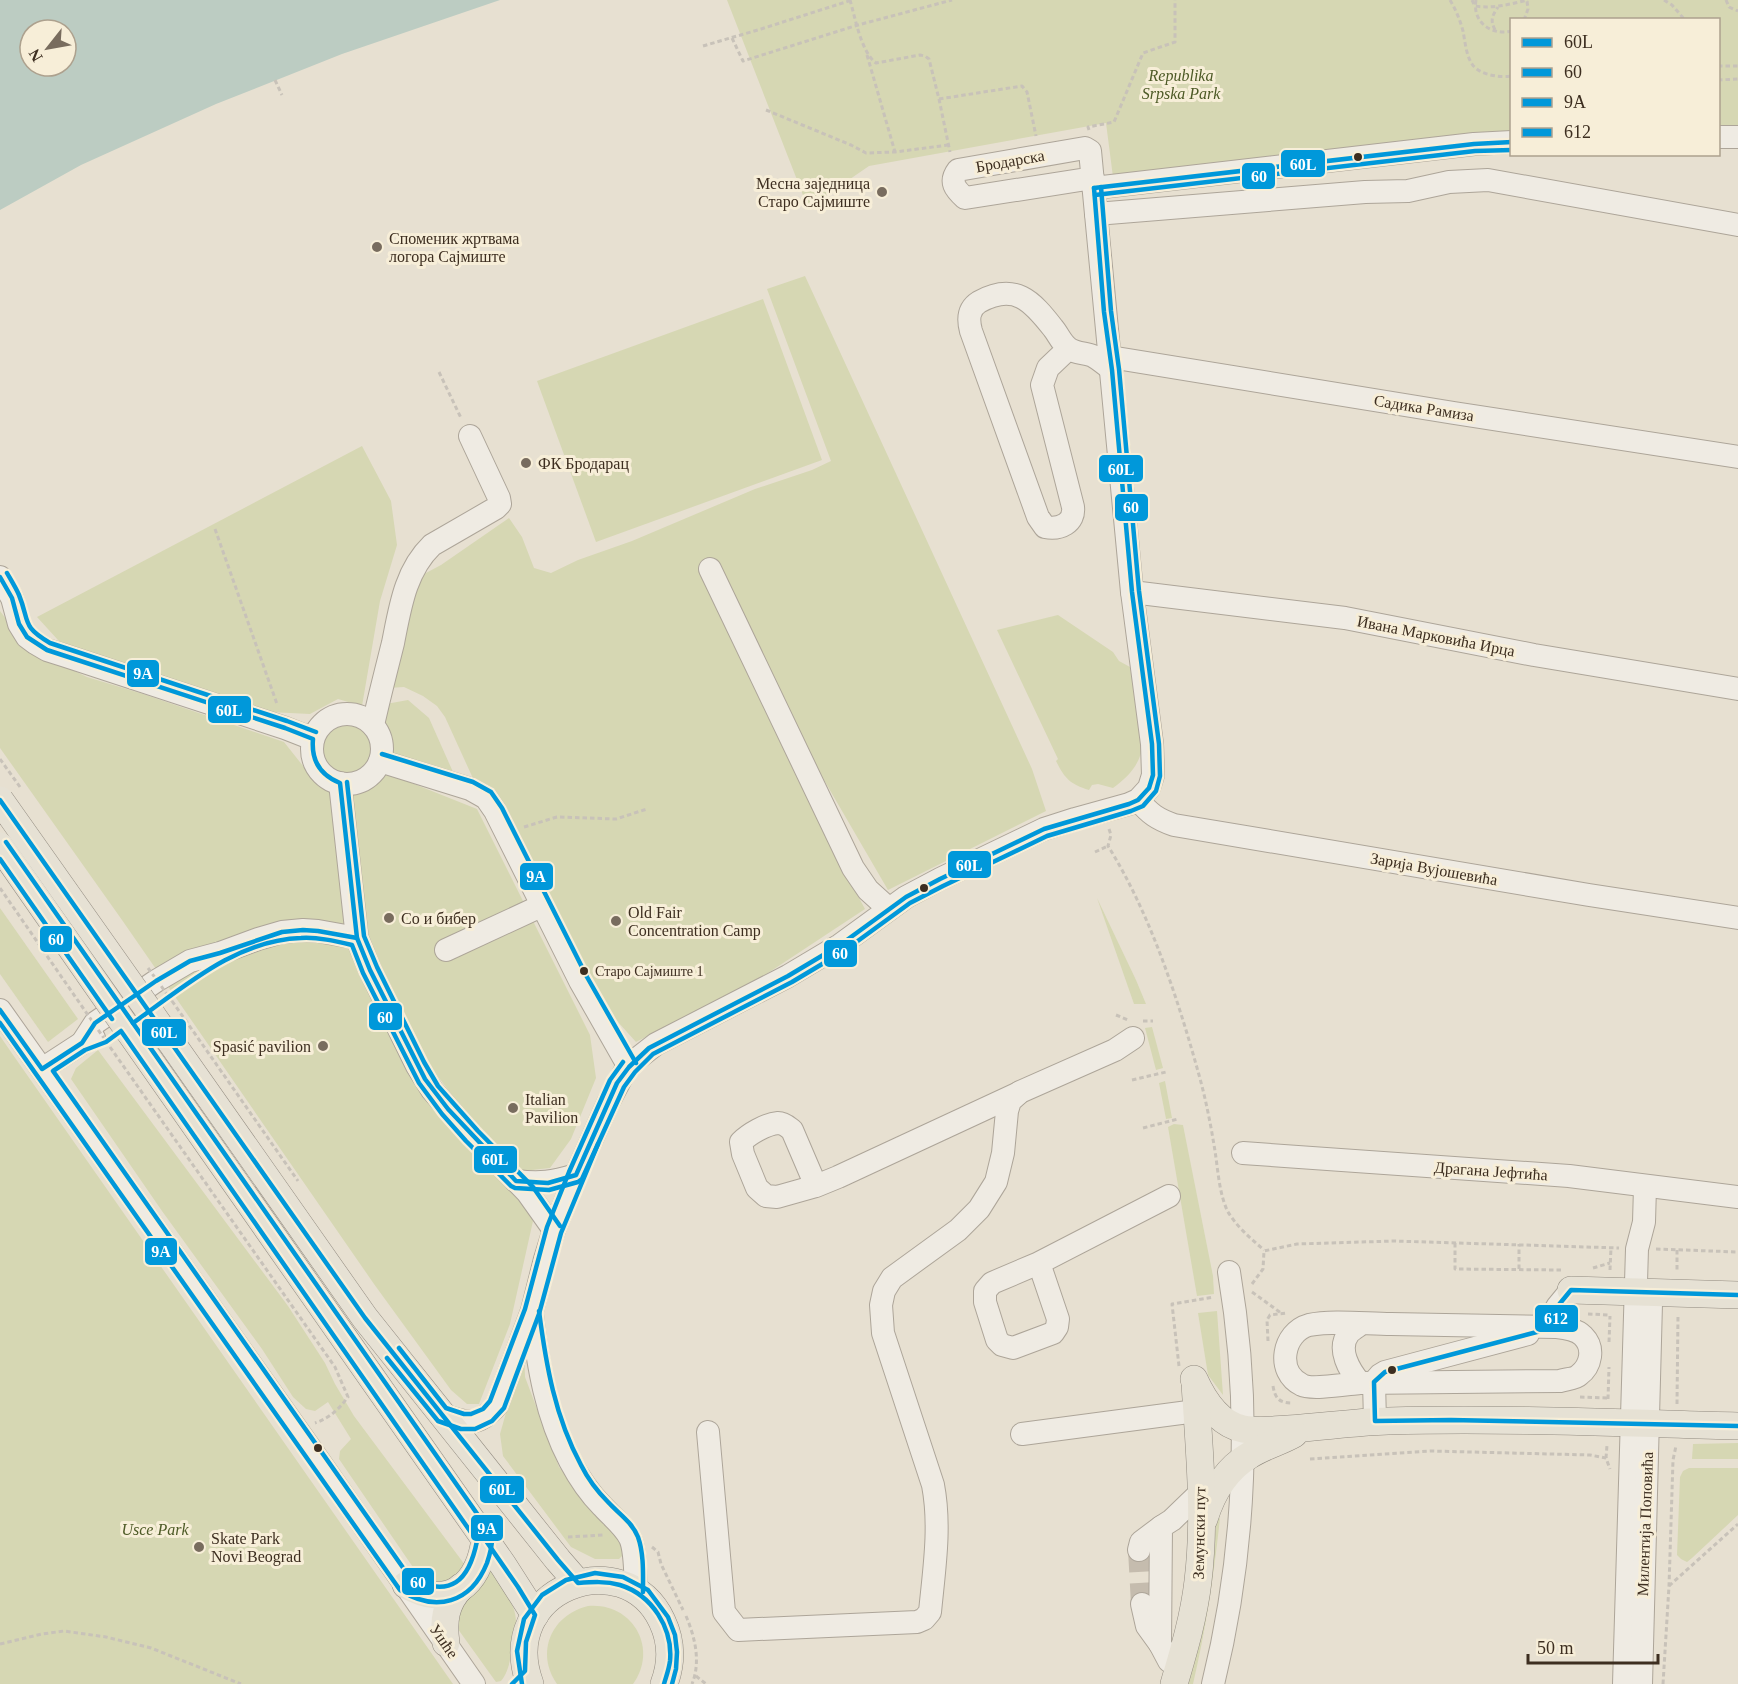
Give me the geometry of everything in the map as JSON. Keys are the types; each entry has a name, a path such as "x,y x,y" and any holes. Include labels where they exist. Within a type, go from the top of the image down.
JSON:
{"main road":[{"path":"0,800 162,1008 365,1318 578,1583"},
{"path":"0,846 118,1038 485,1539 535,1615"},
{"path":"1572,1276 1644,1292 1738,1295"},
{"path":"1187,1374 1215,1412 1237,1427 1261,1431 1375,1421 1451,1420 1738,1426"},
{"name":"Земунски пут","path":"1176,1676 1190,1625 1198,1583 1202,1528 1196,1411 1187,1374"},
{"path":"1202,1528 1213,1495 1236,1466 1252,1454 1305,1428"},
{"path":"406,1585 432,1596 453,1593 468,1581 480,1563 485,1539"},
{"path":"523,1680 525,1642 528,1628 535,1615 549,1598 558,1592 588,1581 608,1582 627,1587 645,1599 660,1617 669,1639 670,1664 664,1684"},
{"path":"446,1643 444,1632 447,1607 453,1595 461,1587"}],"street":[{"path":"1720,136 1738,137"},
{"name":"Бродарска","path":"1088,149 958,170 953,176 953,185 956,191 965,198 1093,183 1510,142"},
{"path":"441,1413 468,1422 483,1418 497,1405 532,1311 554,1230 608,1103 629,1066 656,1044 788,976 840,945 906,897 1023,838 1138,800 1149,788 1153,775 1152,744 1132,592 1088,149"},
{"path":"1096,214 1365,192 1408,191 1449,182 1488,180 1738,225"},
{"path":"1068,349 1048,368 1042,385 1074,510 1069,521 1051,528 1044,526 1038,517 971,331 970,313 978,303 987,299 1004,294 1017,295 1034,304 1068,349 1111,364"},
{"name":"Садика Рамиза","path":"1111,364 1454,413 1738,457"},
{"path":"373,725 399,610 405,590 418,563 432,545 500,504 470,436"},
{"path":"710,569 853,868 868,890 889,909"},
{"path":"0,577 12,598 19,624 27,637 35,643 66,656 313,739"},
{"name":"Ивана Марковића Ирца","path":"1132,592 1345,618 1534,655 1738,689"},
{"path":"339,714 348,714 357,715 373,725 381,738 382,746 380,761 368,777 350,784 331,780 323,774 313,758 312,749 313,739 323,723 339,714"},
{"path":"380,761 470,789 486,798 506,832 580,981 629,1066"},
{"path":"340,783 357,938 370,970 425,1079 448,1109 531,1198 554,1230"},
{"name":"Зарија Вујошевића","path":"1138,800 1149,813 1174,825 1738,918"},
{"path":"446,950 541,906"},
{"path":"42,1069 82,1043 95,1023 156,981 190,961 282,932 303,930 357,938"},
{"name":"Ушће","path":"0,1010 474,1684"},
{"path":"816,1186 1115,1050 1134,1038"},
{"path":"708,1431 724,1612 738,1630 917,1622 924,1619 930,1612 938,1517 936,1500 883,1333 881,1305 884,1291 892,1278 958,1230 979,1209 996,1182 1003,1153 1007,1111 1010,1101 1020,1092"},
{"name":"Драгана Јефтића","path":"1244,1153 1569,1176 1738,1197"},
{"path":"516,1181 548,1183 576,1175"},
{"name":"Милентија Поповића","path":"1624,1684 1640,1423 1644,1292 1637,1249 1644,1222 1645,1187"},
{"path":"1039,1263 1169,1196"},
{"path":"1213,1684 1228,1609 1239,1531 1236,1466 1238,1343 1229,1272"},
{"path":"1556,1327 1557,1307 1572,1276"},
{"path":"532,1311 540,1370 551,1419 579,1478 630,1538 636,1592"},
{"path":"1336,1323 1556,1327 1571,1329 1584,1336 1591,1349 1589,1363 1578,1376 1560,1380 1367,1383 1313,1387 1302,1386 1289,1372 1285,1361 1290,1338 1297,1331 1309,1325 1336,1323"},
{"path":"1361,1324 1348,1334 1344,1344 1346,1358 1350,1371 1367,1383 1375,1421"},
{"path":"1367,1383 1385,1372 1556,1327"},
{"path":"1022,1434 1196,1411"},
{"name":"Милентија Поповића","path":"1640,1423 1641,1684"},
{"path":"1200,1684 1215,1608 1236,1466"},
{"path":"1138,1550 1141,1542 1172,1520 1200,1493"},
{"path":"1160,1644 1161,1527"},
{"path":"1142,1604 1147,1626 1160,1644 1176,1676"}],"path":[{"path":"704,46 851,0 894,152"},
{"path":"732,38 743,61 858,25 952,0"},
{"path":"1088,149 1088,127 1114,122 1143,53 1175,42 1175,0"},
{"path":"1450,0 1462,28 1472,65 1493,75 1510,76"},
{"path":"1474,0 1480,22 1496,32 1510,32"},
{"path":"1475,6 1498,7 1528,0 1525,18"},
{"path":"1664,0 1672,5 1683,18"},
{"path":"1726,0 1729,7 1738,11"},
{"path":"1496,32 1491,18 1498,7"},
{"path":"866,50 876,63 920,55 929,59 952,164 958,170"},
{"path":"1720,66 1738,66"},
{"path":"1720,80 1738,79"},
{"path":"275,81 282,95"},
{"path":"939,99 1022,86 1027,92 1040,156"},
{"path":"766,110 866,153 948,145"},
{"path":"439,372 470,436"},
{"path":"215,529 285,728"},
{"path":"506,832 557,817 616,819 647,809"},
{"path":"1107,824 1111,836 1108,846 1149,929 1176,999 1200,1077 1227,1211 1243,1231 1264,1251 1263,1269 1249,1289 1283,1314"},
{"path":"1095,852 1108,846"},
{"path":"0,888 118,1038 335,1367 348,1397"},
{"path":"162,1008 299,1183"},
{"path":"1132,1080 1166,1072"},
{"path":"1143,1128 1178,1119"},
{"path":"1264,1251 1297,1244 1394,1240 1519,1244 1611,1248 1610,1263 1572,1276 1519,1269 1455,1269 1455,1243"},
{"path":"1519,1244 1519,1269"},
{"path":"1677,1250 1738,1252"},
{"path":"1187,1374 1172,1304 1233,1295"},
{"path":"1268,1342 1267,1320 1270,1315 1294,1313"},
{"path":"1677,1399 1678,1314"},
{"path":"1272,1384 1278,1400 1285,1403 1297,1402"},
{"path":"1311,1459 1431,1451 1590,1455 1606,1458 1611,1473"},
{"path":"1663,1684 1669,1586 1672,1460"},
{"path":"1669,1586 1738,1524"},
{"path":"0,1644 64,1631 106,1637 151,1648 241,1684"},
{"path":"696,1676 706,1684"}],"green space":[{"name":"Republika Srpska Park","path":"727,0 1738,0 1738,125 1720,125 1720,18 1510,18 1510,141 1113,177 1106,123 869,166 808,208"},
{"path":"805,276 1032,769 1046,811 888,890 799,737 721,565 715,560 701,574 801,785 865,909 765,975 636,1042 608,1011 476,785 445,717 437,706 423,696 404,687 388,688 411,596 424,574 441,565 509,518 522,537 534,568 551,573 755,489 812,470 831,461 767,289"},
{"path":"763,299 822,460 596,542 537,381"},
{"path":"362,446 391,501 397,545 380,601 362,706 338,699 310,714 251,711 68,651 37,617"},
{"path":"0,611 29,649 87,677 284,742 311,776 333,791 379,1008 524,1203 533,1221 510,1324 479,1404 467,1404 451,1390 374,1284 0,748"},
{"path":"1058,615 1113,652 1119,661 1130,667 1140,726 1140,756 1132,770 1113,788 1098,784 1092,785 1089,790 1073,783 1062,772 997,630"},
{"path":"408,700 429,718 453,772 388,754 386,734 380,722 386,704"},
{"path":"344,720 364,724 375,744 370,764 354,776 345,777 335,775 325,767 318,746 324,732"},
{"path":"384,772 477,809 590,1035 596,1078 571,1139 550,1168 523,1171 499,1157 433,1070 370,945 349,792 361,791 369,787"},
{"path":"1097,898 1136,980 1146,1004 1134,1004"},
{"path":"0,908 78,1019 48,1042 0,974"},
{"path":"1152,1027 1163,1068 1156,1070 1145,1028"},
{"name":"Usce Park","path":"0,1036 11,1052 453,1684 0,1684"},
{"path":"98,1050 288,1306 325,1363 354,1416 468,1569 445,1584 427,1581 419,1576 339,1459 340,1451 351,1439 328,1402 315,1411 306,1409 293,1397 262,1349 162,1211 71,1079 76,1068"},
{"path":"1165,1081 1172,1118 1166,1119 1159,1083"},
{"path":"1174,1124 1183,1125 1213,1276 1214,1294 1197,1296 1168,1127"},
{"path":"1217,1311 1223,1395 1208,1375 1198,1313"},
{"path":"524,1349 525,1377 559,1467 616,1535 623,1550 623,1555 619,1559 595,1559 571,1547 503,1456 500,1434"},
{"path":"1738,1443 1738,1459 1692,1459 1693,1444"},
{"path":"1689,1468 1738,1468 1738,1515 1687,1562 1677,1555 1680,1477 1683,1471"},
{"path":"1220,1518 1198,1663 1193,1684 1186,1684 1204,1617 1217,1519"},
{"path":"489,1567 510,1600 516,1622 508,1667 501,1681 496,1682 455,1625 456,1612"},
{"path":"588,1606 617,1611 637,1630 642,1642 643,1656 640,1670 633,1684 557,1684 550,1672 547,1648 556,1626 575,1611"}],"shaded area":[{"path":"0,0 500,0 342,54 216,104 81,165 0,210"}],"tunnel":[{"path":"1139,1550 1142,1604"}],"transit line":[{"name":"60L","path":"1094,188 1474,144 1510,142"},
{"name":"60","path":"1095,195 1475,151 1510,150"},
{"name":"60","path":"133,1023 191,981 233,956 255,947 301,938 352,945 363,973 419,1083 442,1114 511,1186 549,1190 582,1179 624,1087 653,1054 792,982 844,951 910,903 943,886 1047,836 1143,806 1156,791 1160,776 1159,744 1139,591 1101,187"},
{"name":"60L","path":"0,577 12,598 19,624 27,637 47,650 313,739 315,760 318,766 327,776 340,783 357,938 370,970 425,1079 448,1109 516,1181 548,1183 576,1175 617,1083 629,1067 649,1048 788,976 840,945 906,897 940,879 1044,829 1129,804 1138,800 1149,788 1153,775 1152,744 1132,592 1094,188"},
{"name":"9A","path":"7,573 19,595 30,627 50,643 316,732"},
{"name":"9A","path":"382,754 473,782 491,792 502,808 587,977 636,1063"},
{"name":"9A","path":"347,782 364,936 377,967 438,1086 533,1187 560,1226"},
{"name":"60L","path":"0,800 365,1318 558,1560 578,1583 604,1582 620,1585 642,1596 658,1614 664,1625 670,1649 670,1664 664,1684"},
{"name":"9A","path":"0,1023 400,1590 413,1597 439,1602 451,1600 472,1587 487,1563 492,1535 6,842"},
{"name":"60","path":"0,859 112,1019"},
{"name":"60L","path":"0,1010 42,1069 82,1043 95,1023 156,981 190,961 282,932 318,931 357,938"},
{"name":"60","path":"121,1031 477,1541 469,1566 456,1582 437,1587 411,1579 53,1071 85,1050 106,1042 121,1031"},
{"name":"9A","path":"399,1348 446,1408 471,1414 483,1409 490,1401 525,1309 547,1227 610,1080 623,1062"},
{"name":"60","path":"387,1358 438,1421 461,1429 475,1429 492,1421 504,1408 539,1314 561,1233 598,1144"},
{"name":"612","path":"1738,1295 1571,1290 1557,1307 1556,1327 1385,1372 1374,1382 1375,1421 1451,1420 1738,1426"},
{"name":"9A","path":"539,1311 553,1390 564,1428 590,1480 604,1498 629,1522 638,1537 642,1557 643,1592"},
{"name":"60L","path":"475,1525 535,1615 526,1642 525,1671 512,1684"},
{"name":"9A","path":"522,1684 517,1651 524,1619 542,1595 566,1580 595,1573 623,1577 648,1590 668,1617 675,1635 677,1652 672,1684"}],"place":[{"name":"Месна заједница Старо Сајмиште","path":"882,192"},
{"name":"Споменик жртвама логора Сајмиште","path":"377,247"},
{"name":"ФК Бродарац","path":"526,463"},
{"name":"Со и бибер","path":"389,918"},
{"name":"Old Fair Concentration Camp","path":"616,921"},
{"name":"Старо Сајмиште 1","path":"584,971"},
{"name":"Spasić pavilion","path":"323,1046"},
{"name":"Italian Pavilion","path":"513,1108"},
{"name":"Skate Park Novi Beograd","path":"199,1547"}]}
